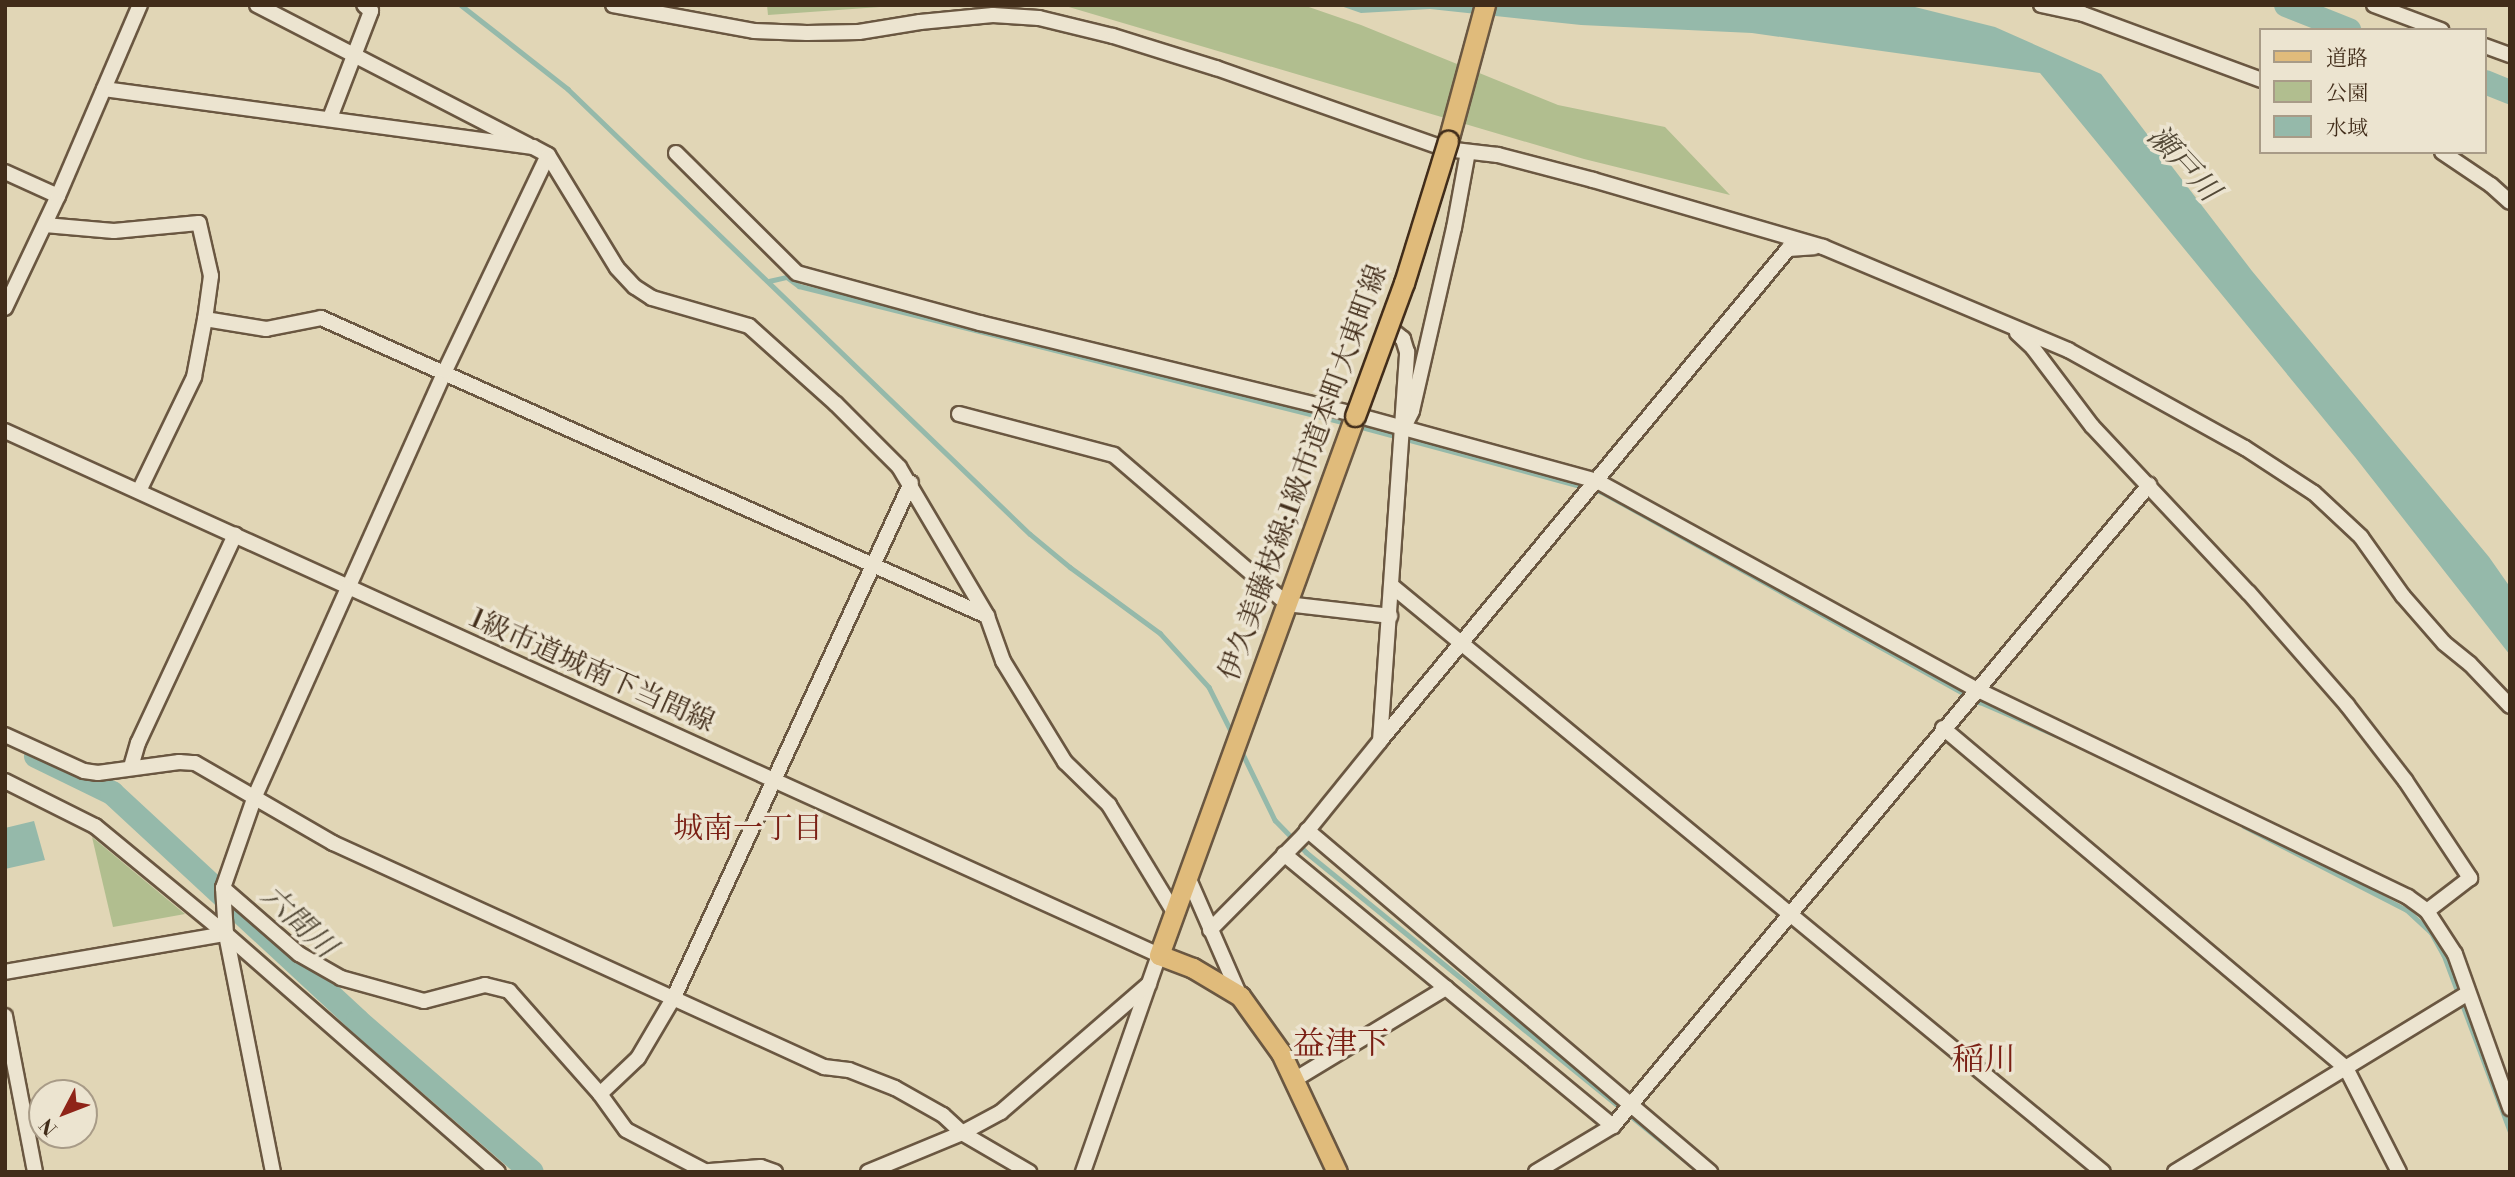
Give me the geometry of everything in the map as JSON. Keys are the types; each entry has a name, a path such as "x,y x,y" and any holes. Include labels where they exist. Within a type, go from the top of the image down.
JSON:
{"main road":[{"name":"伊久美藤枝線;1級市道本町大東町線","path":"1159,955 1405,283 1446,149 1485,5"},
{"path":"1159,955 1194,968 1240,996 1281,1053 1337,1172"}],"street":[{"path":"5,308 58,196 140,5"},
{"path":"257,5 548,155 611,260 635,287 652,298 749,326 836,404 911,483 987,617 1003,661 1065,762 1110,804 1174,912"},
{"path":"330,118 371,11 364,5"},
{"path":"614,5 754,31 807,33 859,32 920,22 993,15 1039,18 1113,36 1216,68 1446,149 1498,155 1823,247 2068,350 2245,448 2314,493 2361,537 2403,596 2444,643 2470,664 2510,706"},
{"path":"2041,5 2083,14 2260,80"},
{"path":"2374,5 2436,28"},
{"path":"2487,47 2510,55"},
{"path":"104,89 533,147"},
{"path":"1402,429 1415,398 1454,228 1468,152"},
{"path":"676,153 797,273 981,323 1356,415 1597,481 1976,689 2408,897 2427,911 2455,954 2510,1108"},
{"path":"2445,154 2491,185 2510,202"},
{"path":"273,1172 226,933 223,888 255,796 445,371 548,155"},
{"path":"5,172 58,196"},
{"path":"44,225 114,231 198,223 211,276 194,377 139,491"},
{"path":"1210,930 1305,832 1788,249 1823,247"},
{"path":"205,319 266,329 321,318 445,371 987,617"},
{"path":"1380,740 1407,352 1404,339 1388,327"},
{"path":"2010,327 2033,348 2092,426 2149,485 2347,705 2413,791 2470,878 2427,911"},
{"path":"959,414 1114,455 1287,604 1390,616"},
{"name":"1級市道城南下当間線","path":"5,431 1159,955"},
{"path":"600,1094 638,1058 674,997 911,483"},
{"path":"1536,1172 1613,1126 1943,727 2149,485"},
{"path":"131,767 138,743 235,535"},
{"path":"1392,586 2103,1172"},
{"path":"1943,727 2346,1068 2399,1172"},
{"path":"6,738 84,771 98,773 131,767 195,763 333,843 824,1067 849,1070 895,1088 943,1115 962,1133 1029,1172"},
{"path":"5,781 95,826 226,933 498,1172"},
{"path":"1305,832 1710,1172"},
{"path":"1284,853 1613,1126"},
{"path":"1188,877 1240,996"},
{"path":"223,888 299,954 341,978 424,1001 485,985 509,991 600,1094 626,1130 700,1171 761,1167 775,1172"},
{"path":"5,972 226,933"},
{"path":"1083,1172 1159,955"},
{"path":"868,1172 962,1133 1001,1112 1149,983"},
{"path":"1294,1080 1446,988"},
{"path":"2175,1172 2468,993"},
{"path":"5,1016 35,1172"}],"green space":[{"path":"767,5 908,5 768,15"},
{"path":"1062,5 1303,5 1361,25 1558,105 1665,127 1730,195 1584,159"},
{"path":"92,837 185,914 113,927"}],"water":[{"path":"1338,5 1907,5 1995,27 2101,74 2252,271 2489,557 2510,587 2510,655 2355,457 2040,73 1752,33 1581,25 1430,9 1361,13"},
{"path":"34,821 45,860 5,869 5,828"}],"waterway":[{"path":"461,5 568,89 1030,534 1160,633 1209,687 1232,733"},
{"path":"2286,5 2344,28"},
{"path":"2487,83 2510,92"},
{"path":"769,281 787,277 799,286 1346,423"},
{"path":"1358,426 1602,492 1980,702 2056,735"},
{"path":"1241,750 1275,820 1306,852 1691,1165"},
{"name":"六間川","path":"36,756 112,793 358,1021 532,1172"},
{"path":"2244,826 2407,910 2431,932 2444,955 2510,1131"}],"district":[{"name":"城南一丁目","path":"748,829"},
{"name":"益津下","path":"1341,1044"},
{"name":"稲川","path":"1984,1060"}],"water label":[{"name":"瀬戸川","path":"2183,164"}]}
